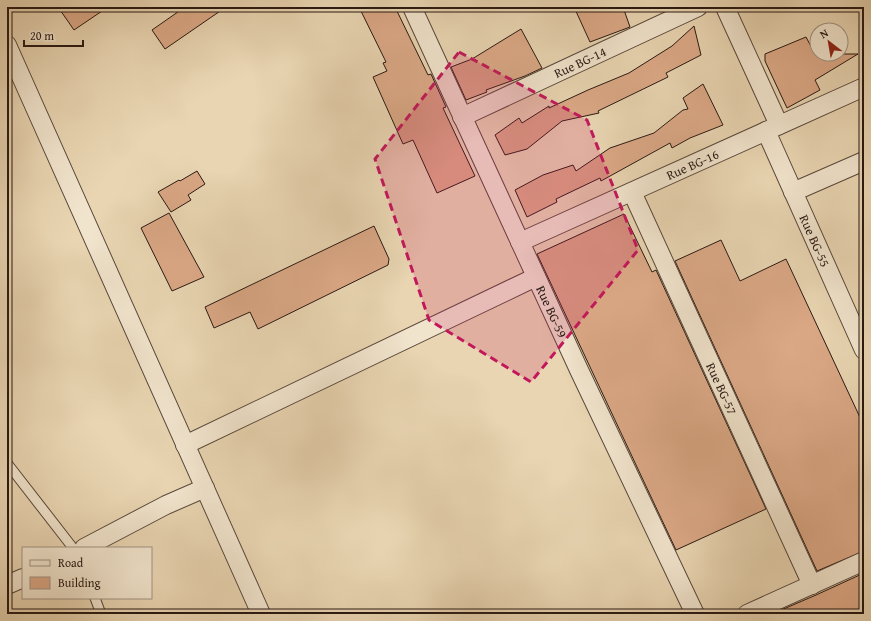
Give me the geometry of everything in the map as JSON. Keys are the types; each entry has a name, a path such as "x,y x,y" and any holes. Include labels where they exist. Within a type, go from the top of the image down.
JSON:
{"street":[{"name":"Rue BG-59","path":"412,7 536,277 695,614"},
{"name":"Rue BG-14","path":"462,117 698,7"},
{"name":"Rue BG-55","path":"725,7 773,128 793,192 864,350"},
{"path":"7,45 261,614"},
{"name":"Rue BG-16","path":"520,242 864,87"},
{"path":"793,192 864,161"},
{"name":"Rue BG-57","path":"632,192 812,585"},
{"path":"186,445 536,277"},
{"path":"86,547 166,505 205,488"},
{"path":"747,614 864,561"},
{"path":"7,585 22,578"}],"lane":[{"path":"7,464 72,547"},
{"path":"95,599 101,614"}],"highlighted area":[{"path":"459,52 587,120 638,250 531,382 429,320 375,159"}],"building":[{"path":"58,7 108,7 74,30"},
{"path":"185,7 226,7 165,49 152,30"},
{"path":"359,7 395,7 428,75 431,74 446,107 443,108 475,176 437,193 413,140 403,144 373,77 387,71 383,63 386,62"},
{"path":"574,7 623,7 630,27 590,42"},
{"path":"694,26 701,55 666,73 668,77 598,111 599,113 562,121 527,149 505,155 495,135 519,118 522,123 549,106 549,108 629,73 672,46"},
{"path":"521,29 542,68 525,76 486,90 487,92 466,100 451,67 472,59"},
{"path":"806,37 809,43 809,62 845,62 815,80 820,90 787,108 765,61 765,54"},
{"path":"849,54 858,54 849,59"},
{"path":"703,84 723,125 690,138 672,148 670,143 601,181 600,178 556,199 557,202 527,217 515,190 543,175 573,165 576,171 610,148 654,133 683,110 688,109 683,98"},
{"path":"197,171 205,184 188,195 191,200 171,212 158,192"},
{"path":"169,213 204,277 172,291 141,228"},
{"path":"624,214 652,272 656,270 766,509 676,550 537,254"},
{"path":"374,226 389,259 388,265 258,329 250,312 214,328 205,307"},
{"path":"721,240 740,281 786,259 864,426 864,551 817,571 675,261"},
{"path":"864,573 864,614 772,614 816,595"}]}
